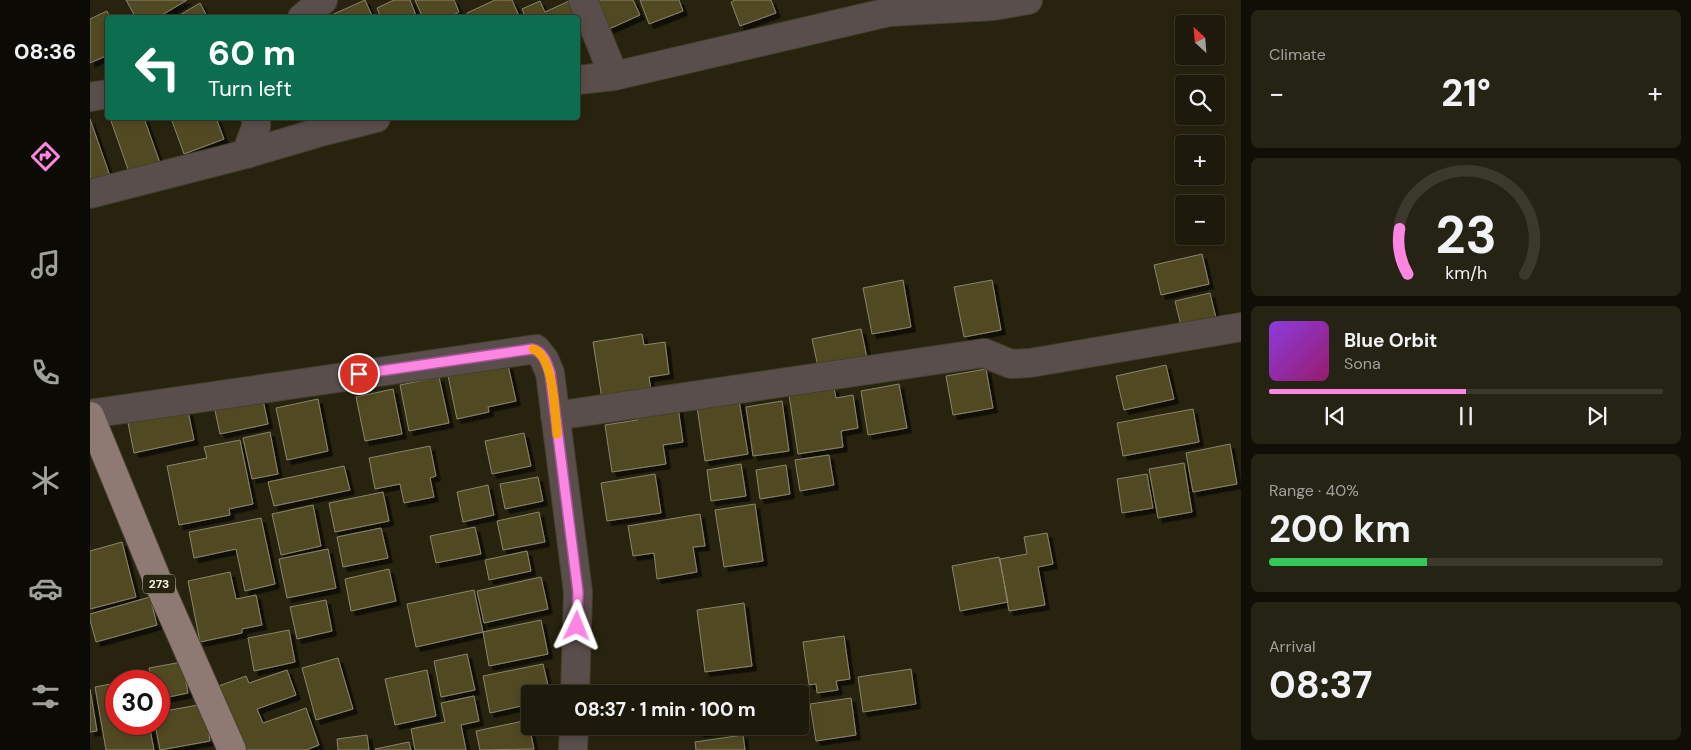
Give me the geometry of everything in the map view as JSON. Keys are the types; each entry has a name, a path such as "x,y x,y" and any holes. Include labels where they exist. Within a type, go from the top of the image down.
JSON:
{"main road":[{"name":"273","path":"90,415 161,589 232,750"}],"street":[{"path":"306,15 323,0"},
{"path":"583,0 614,76"},
{"path":"580,80 614,76 887,6 993,6 1019,1"},
{"path":"90,97 105,94"},
{"path":"246,154 256,127 256,120"},
{"path":"90,194 246,154 317,132 368,120"},
{"path":"555,416 975,354 984,353 1011,364 1030,363 1241,327"},
{"path":"90,415 532,349 540,352 547,365 578,592 575,685"},
{"path":"573,750 574,735"}],"building":[{"path":"126,0 187,0 162,15 134,15"},
{"path":"365,0 372,15 332,15"},
{"path":"394,0 410,0 416,15 380,15 377,8"},
{"path":"415,0 454,0 459,12 454,15 422,15"},
{"path":"495,0 512,0 519,15 468,15 467,13"},
{"path":"633,0 640,15 609,29 597,1"},
{"path":"640,0 679,0 683,11 649,24"},
{"path":"735,0 771,0 776,13 740,26 731,2"},
{"path":"540,1 545,12 569,1 575,15 525,15 522,9"},
{"path":"200,3 206,15 180,15"},
{"path":"107,11 109,15 105,15 105,56 90,63 90,19"},
{"path":"90,119 110,176 90,183"},
{"path":"111,120 145,120 160,163 130,175"},
{"path":"172,120 217,120 224,139 184,154"},
{"path":"1202,254 1209,284 1161,295 1154,265"},
{"path":"903,280 911,327 872,334 863,288"},
{"path":"992,280 1001,330 964,337 954,287"},
{"path":"1210,293 1217,322 1182,330 1175,301"},
{"path":"861,329 867,358 818,367 812,339"},
{"path":"642,334 644,345 665,342 669,374 649,377 651,391 602,399 593,342"},
{"path":"508,365 516,401 488,407 489,412 457,419 447,371"},
{"path":"1166,365 1174,399 1124,410 1116,376"},
{"path":"986,369 993,408 953,415 946,376"},
{"path":"439,377 449,423 409,431 400,385"},
{"path":"899,384 907,428 868,435 861,391"},
{"path":"834,388 836,398 853,395 858,428 841,431 843,447 798,454 789,395"},
{"path":"393,389 402,434 365,441 356,397"},
{"path":"262,395 268,424 220,434 214,406"},
{"path":"318,399 328,451 287,460 276,408"},
{"path":"739,400 748,454 705,461 697,407"},
{"path":"782,401 789,451 753,456 746,407"},
{"path":"678,407 683,442 663,445 666,464 612,472 605,425 637,420 636,413"},
{"path":"1193,409 1199,442 1123,456 1117,423"},
{"path":"188,411 194,440 134,453 128,423"},
{"path":"270,432 278,474 252,479 243,438"},
{"path":"524,433 531,466 492,474 485,441"},
{"path":"240,440 253,504 229,509 230,515 179,525 167,466 207,458 204,447"},
{"path":"1230,444 1237,484 1193,492 1186,453"},
{"path":"430,446 436,476 430,478 434,497 404,503 400,484 375,489 369,458"},
{"path":"829,455 834,485 800,491 795,460"},
{"path":"1184,463 1192,512 1158,518 1149,469"},
{"path":"741,464 746,496 711,501 707,470"},
{"path":"786,465 790,494 760,499 756,470"},
{"path":"344,466 350,490 274,506 268,482"},
{"path":"655,474 661,513 607,521 601,483"},
{"path":"1147,474 1153,508 1122,513 1117,479"},
{"path":"538,477 543,501 505,509 500,484"},
{"path":"488,485 494,515 463,522 457,492"},
{"path":"383,492 389,521 335,532 329,503"},
{"path":"755,504 763,561 724,567 715,510"},
{"path":"313,505 321,546 281,555 272,514"},
{"path":"539,512 545,542 503,550 497,521"},
{"path":"700,514 705,546 693,547 697,572 657,579 654,553 633,556 628,526"},
{"path":"261,518 275,584 245,591 236,549 194,558 189,532"},
{"path":"475,527 481,554 436,563 430,536"},
{"path":"381,528 388,558 343,567 337,537"},
{"path":"1047,533 1053,564 1038,567 1045,605 1009,611 1000,559 1027,554 1024,537"},
{"path":"122,542 136,597 90,609 90,551"},
{"path":"328,549 336,588 287,598 279,559"},
{"path":"527,551 531,571 489,580 485,560"},
{"path":"999,557 1008,602 960,611 952,566"},
{"path":"389,569 396,601 351,611 345,579"},
{"path":"230,572 236,599 256,595 262,625 242,629 242,633 200,642 188,581"},
{"path":"541,577 548,609 484,623 477,591"},
{"path":"474,590 483,632 416,647 407,604"},
{"path":"150,597 157,625 96,642 90,614"},
{"path":"326,600 332,631 297,639 290,607"},
{"path":"744,603 752,666 705,672 697,610"},
{"path":"541,620 548,654 489,666 483,632"},
{"path":"289,630 295,662 254,671 248,638"},
{"path":"844,636 850,679 836,681 838,690 817,693 816,684 809,685 803,642"},
{"path":"467,654 475,690 441,697 434,661"},
{"path":"338,658 353,709 316,720 302,668"},
{"path":"182,662 188,693 170,697 170,670 149,670 149,668"},
{"path":"543,664 548,685 521,685 521,706 490,713 483,676"},
{"path":"911,669 916,704 863,712 858,677"},
{"path":"287,670 296,695 257,709 263,723 306,708 319,745 306,750 238,750 216,687 246,676 249,683"},
{"path":"427,670 436,716 395,725 385,679"},
{"path":"105,685 105,735 151,735 154,750 106,750 95,687"},
{"path":"90,689 97,731 90,732"},
{"path":"474,696 479,721 461,725 466,750 415,750 411,729 445,722 441,703"},
{"path":"851,698 856,735 816,741 810,704"},
{"path":"204,704 210,741 160,750 157,735 170,735 170,710"},
{"path":"521,721 521,735 531,735 534,749 480,750 476,731"},
{"path":"367,735 369,750 338,750 337,739"},
{"path":"743,735 745,750 696,750 695,742"},
{"path":"409,742 411,750 375,749"}],"slow traffic":[{"path":"533,349 540,352 550,373 557,434"}],"route":[{"path":"359,374 532,349 540,352 550,373 578,592 577,626"}]}
